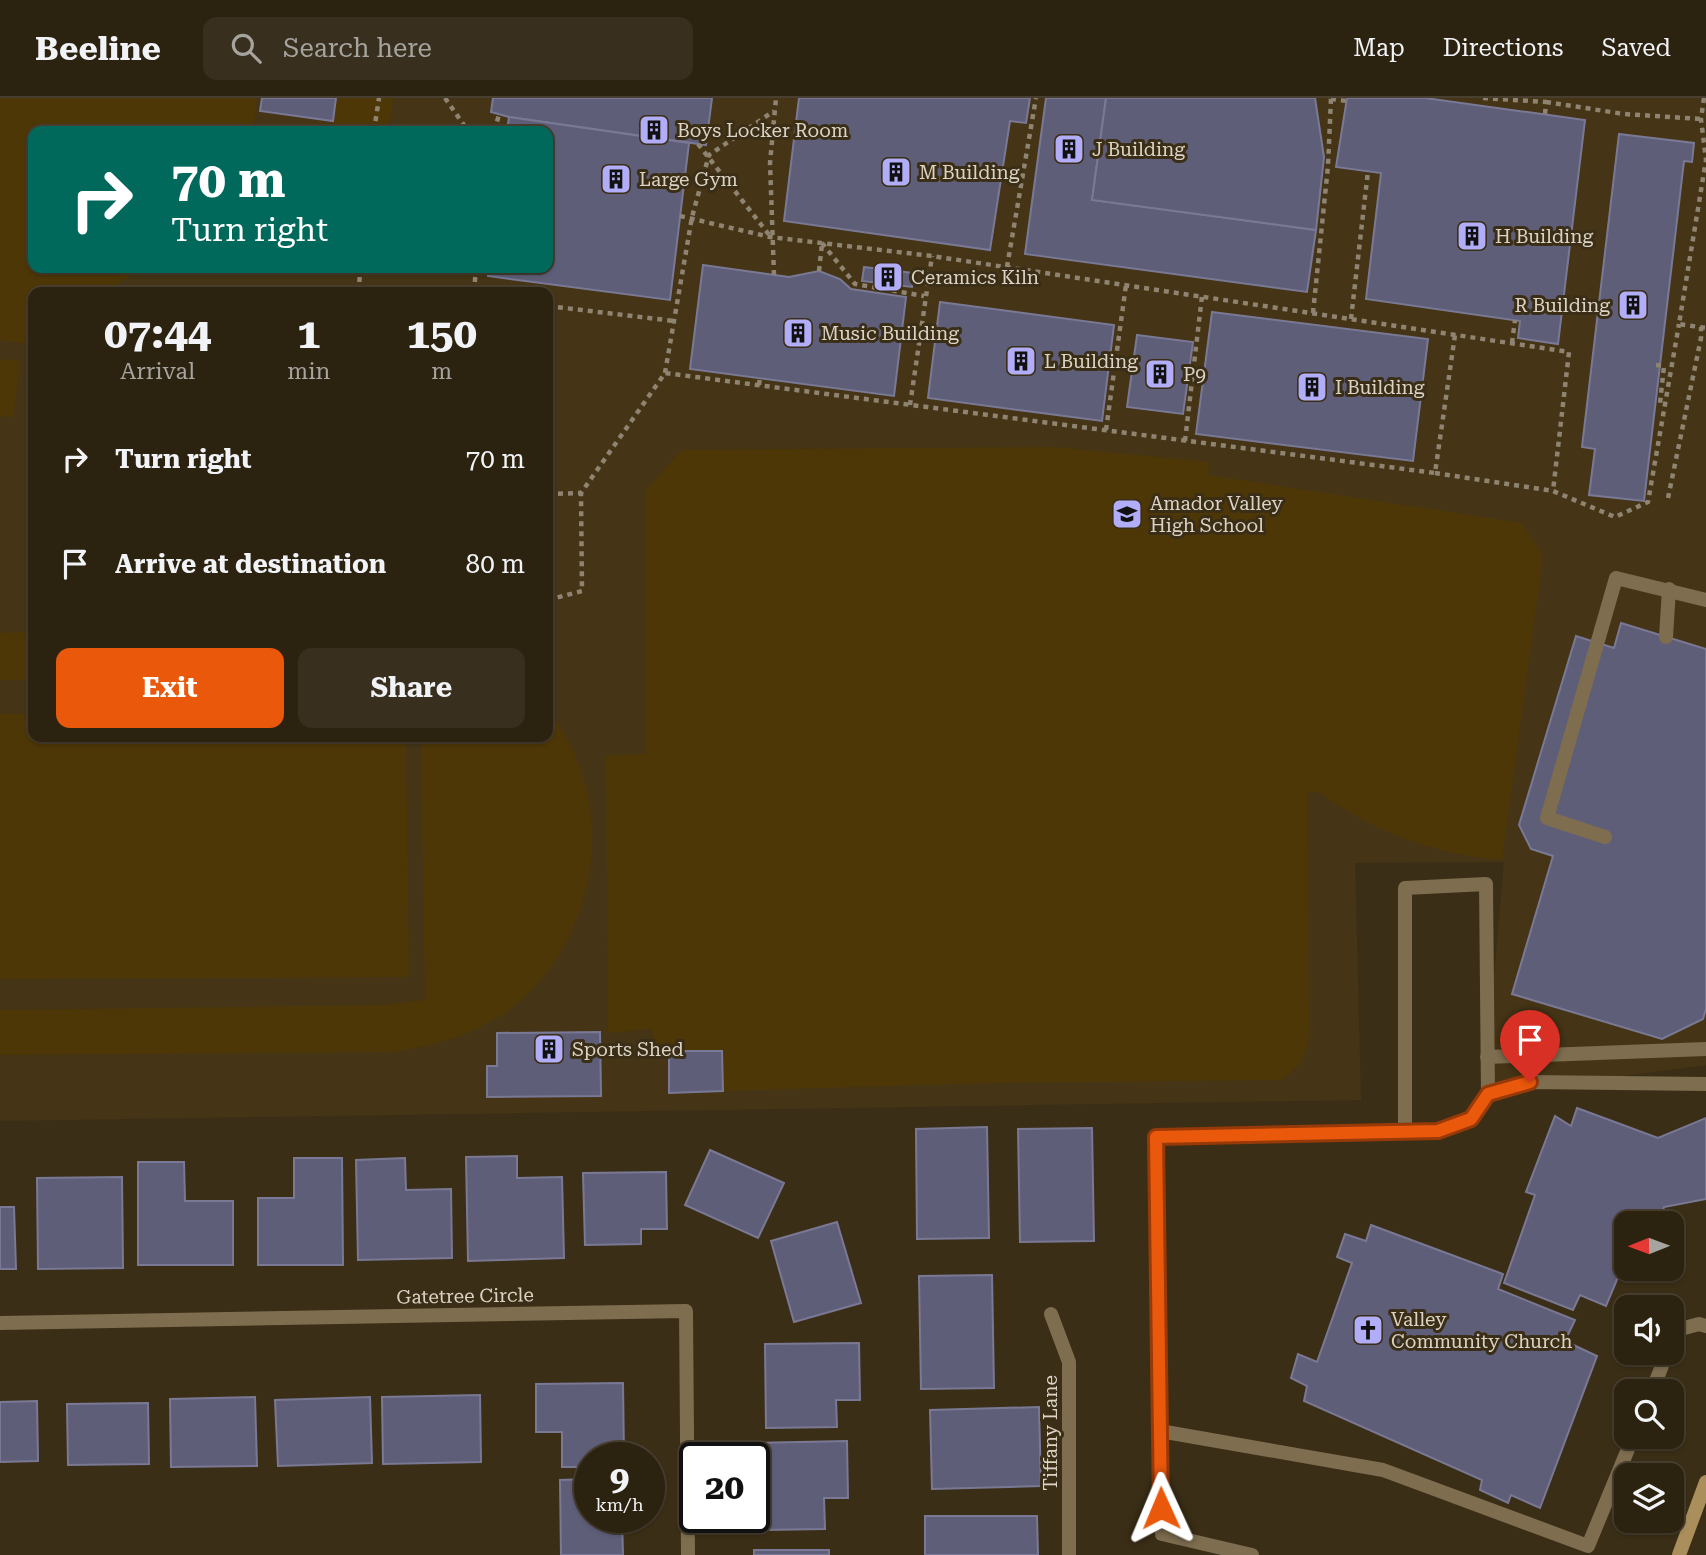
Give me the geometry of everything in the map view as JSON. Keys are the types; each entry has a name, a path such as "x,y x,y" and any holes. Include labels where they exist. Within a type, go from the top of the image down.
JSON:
{"main road":[{"path":"1679,1555 1706,1482"}],"street":[{"path":"1605,837 1547,818 1616,578 1706,600"},
{"path":"1666,637 1669,589"},
{"path":"1252,1555 1162,1534 1156,1137 1438,1131 1471,1119 1488,1094 1486,884 1405,888 1405,1131"},
{"path":"1487,1057 1706,1049"},
{"path":"1488,1094 1530,1082 1706,1084"},
{"name":"Gatetree Circle","path":"0,1323 686,1311 688,1555"},
{"name":"Tiffany Lane","path":"1051,1314 1069,1362 1069,1555"},
{"path":"1684,1328 1699,1324 1706,1326"},
{"path":"1160,1431 1383,1470 1586,1550 1628,1449"}],"path":[{"path":"375,126 379,98"},
{"path":"444,98 464,126"},
{"path":"775,275 770,237 770,163 776,98"},
{"path":"1007,267 1036,98"},
{"path":"1483,98 1545,102 1624,114 1701,119"},
{"path":"665,373 1436,473 1553,491 1615,517 1648,502 1706,160 1701,119 1704,98"},
{"path":"1313,313 1331,99 1347,102"},
{"path":"1545,102 1545,115"},
{"path":"553,599 582,591 580,493 665,373 692,217 709,155 775,111"},
{"path":"496,126 499,115"},
{"path":"698,144 770,237"},
{"path":"1351,319 1368,171"},
{"path":"680,216 770,237 932,256 1569,352 1553,491"},
{"path":"819,271 822,243"},
{"path":"822,243 860,287 924,296"},
{"path":"910,405 932,256"},
{"path":"1106,430 1126,285"},
{"path":"1185,441 1202,296"},
{"path":"553,307 674,321"},
{"path":"1512,343 1515,320"},
{"path":"1668,498 1703,328 1679,324"},
{"path":"1436,473 1455,335"},
{"path":"1656,365 1664,366 1660,403"},
{"path":"759,386 760,377"},
{"path":"796,390 797,381"},
{"path":"553,494 580,493"}],"shaded area":[{"name":"Amador Valley High School","path":"0,98 1706,98 1706,1065 1488,1094 1487,1057 1504,862 1355,863 1361,1100 0,1121"},
{"path":"0,98 257,98 254,126 28,126 28,273 133,273 115,287 28,287 28,344 0,340"},
{"path":"337,98 393,98 390,126 317,126 317,122 334,124"},
{"path":"0,359 20,361 13,417 0,416"},
{"path":"1055,447 1209,462 1208,475 1522,523 1543,556 1502,860 1452,852 1405,839 1360,818 1317,791 1307,793 1309,1034 1301,1061 1281,1080 988,1083 723,1091 722,1051 654,1054 652,1029 608,1033 606,756 646,754 646,489 682,450"},
{"path":"28,632 28,680 0,680 0,633"},
{"path":"0,714 28,714 28,742 406,742 409,977 0,979"},
{"path":"553,719 570,746 585,783 592,823 591,863 582,903 567,940 545,974 517,1004 503,1014 472,1031 440,1043 389,1052 0,1055 0,1010 387,1005 425,1000 421,742 553,742"}],"building":[{"path":"262,98 336,98 333,121 260,111"},
{"name":"Boys Locker Room","path":"493,98 712,98 706,145 509,117 491,112"},
{"name":"M Building","path":"799,98 1030,98 1026,123 1010,121 990,250 784,221"},
{"name":"J Building","path":"1046,98 1106,98 1092,200 1316,230 1307,292 1025,254"},
{"path":"1106,98 1315,98 1324,157 1316,230 1092,200"},
{"name":"H Building","path":"1347,98 1425,98 1585,120 1558,344 1518,338 1520,321 1366,299 1381,173 1336,167"},
{"name":"Large Gym","path":"509,117 689,143 670,300 488,276 488,273 553,273 553,126 508,126"},
{"name":"R Building","path":"1619,134 1694,143 1692,162 1684,161 1644,501 1589,495 1595,449 1582,447"},
{"name":"Music Building","path":"703,265 789,277 819,271 840,279 851,289 906,297 894,396 690,369"},
{"name":"Ceramics Kiln","path":"864,267 914,273 912,287 862,281"},
{"name":"L Building","path":"940,302 1114,325 1102,421 928,398"},
{"name":"I Building","path":"1212,312 1428,339 1413,461 1196,434"},
{"name":"P9","path":"1137,335 1193,342 1183,414 1127,407"},
{"path":"1621,623 1706,649 1706,1009 1703,1019 1662,1039 1512,994 1553,856 1531,849 1519,825 1576,636 1614,648"},
{"name":"Sports Shed","path":"600,1032 601,1096 487,1097 487,1066 497,1066 497,1033"},
{"path":"669,1051 722,1051 723,1091 669,1093"},
{"path":"1577,1108 1658,1138 1706,1118 1706,1199 1664,1207 1663,1211 1614,1211 1614,1281 1616,1281 1606,1306 1580,1295 1573,1310 1504,1283 1535,1195 1526,1192 1555,1116 1571,1126"},
{"path":"987,1127 989,1238 917,1239 916,1129"},
{"path":"1092,1128 1094,1241 1020,1242 1018,1129"},
{"path":"710,1150 784,1183 758,1238 685,1205"},
{"path":"517,1156 517,1178 562,1177 564,1258 468,1261 466,1157"},
{"path":"294,1158 342,1158 343,1265 258,1265 258,1198 294,1198"},
{"path":"405,1158 406,1190 451,1189 452,1258 358,1260 356,1160"},
{"path":"138,1162 184,1162 185,1201 233,1201 233,1265 138,1265"},
{"path":"666,1172 667,1229 641,1229 641,1244 585,1245 583,1173"},
{"path":"122,1177 123,1268 38,1269 37,1178"},
{"path":"0,1207 14,1207 16,1269 0,1269"},
{"path":"837,1222 861,1303 794,1322 771,1241"},
{"path":"1371,1225 1503,1274 1498,1289 1575,1320 1565,1341 1597,1356 1540,1508 1511,1495 1508,1503 1480,1490 1482,1480 1304,1401 1307,1386 1291,1378 1298,1354 1317,1362 1352,1263 1337,1257 1345,1234 1366,1241"},
{"path":"992,1275 994,1388 921,1389 919,1276"},
{"path":"859,1343 860,1400 836,1400 837,1427 766,1428 765,1344"},
{"path":"623,1383 624,1442 574,1442 574,1467 562,1467 562,1432 536,1432 536,1384"},
{"path":"480,1395 481,1462 383,1464 382,1397"},
{"path":"255,1397 257,1466 171,1467 170,1399"},
{"path":"370,1397 372,1463 278,1466 275,1400"},
{"path":"37,1401 38,1461 0,1462 0,1402"},
{"path":"148,1403 149,1464 68,1465 67,1404"},
{"path":"1039,1407 1041,1486 932,1489 930,1410"},
{"path":"847,1441 848,1498 824,1498 825,1529 770,1530 770,1443"},
{"path":"560,1480 574,1480 574,1533 622,1533 623,1555 561,1555"},
{"path":"925,1516 1037,1516 1038,1555 925,1555"},
{"path":"754,1550 829,1550 829,1555 754,1555"}],"place":[{"name":"Boys Locker Room","path":"654,130"},
{"name":"J Building","path":"1069,149"},
{"name":"M Building","path":"896,172"},
{"name":"Large Gym","path":"616,179"},
{"name":"H Building","path":"1472,236"},
{"name":"Ceramics Kiln","path":"888,277"},
{"name":"R Building","path":"1633,305"},
{"name":"Music Building","path":"798,333"},
{"name":"L Building","path":"1021,361"},
{"name":"P9","path":"1160,374"},
{"name":"I Building","path":"1312,387"},
{"name":"Amador Valley High School","path":"1127,514"},
{"name":"Sports Shed","path":"549,1049"},
{"name":"Valley Community Church","path":"1368,1330"}],"route":[{"path":"1161,1508 1156,1137 1438,1131 1471,1119 1488,1094 1530,1082"}]}
